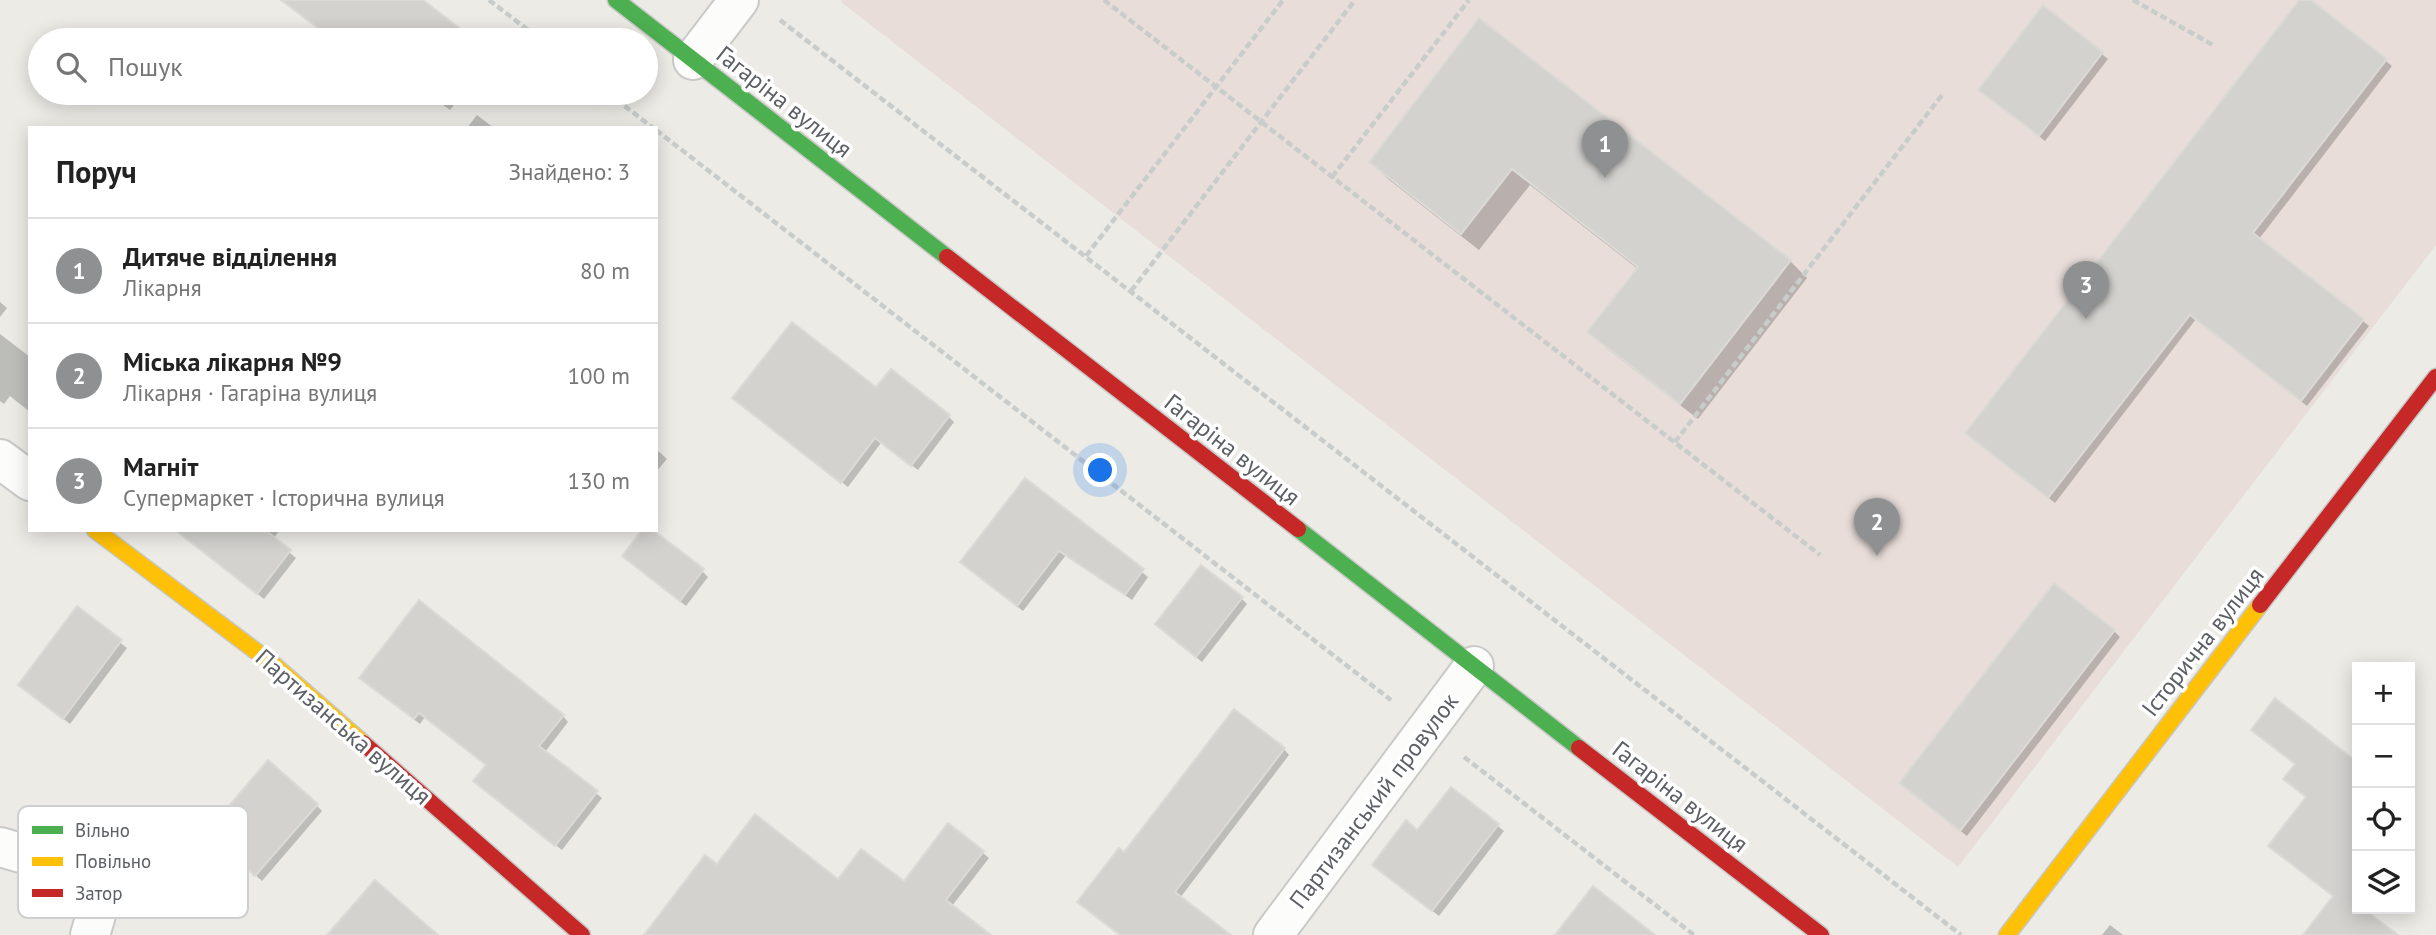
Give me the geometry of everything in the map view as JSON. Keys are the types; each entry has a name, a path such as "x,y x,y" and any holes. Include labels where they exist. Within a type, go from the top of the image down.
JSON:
{"street":[{"name":"Гагаріна вулиця","path":"616,0 652,28"},
{"path":"693,60 739,0"},
{"name":"Гагаріна вулиця","path":"658,33 1821,935"},
{"name":"Історична вулиця","path":"2007,935 2436,377"},
{"path":"0,459 28,480"},
{"name":"Партизанська вулиця","path":"98,532 273,664 582,935"},
{"name":"Партизанський провулок","path":"1273,935 1474,666"},
{"path":"0,846 18,851"},
{"path":"90,935 95,918"}],"path":[{"path":"489,0 525,28"},
{"path":"1104,0 1820,555"},
{"path":"1086,256 1283,0"},
{"path":"1131,291 1355,0"},
{"path":"1332,177 1469,0"},
{"path":"2133,0 2213,45"},
{"path":"777,17 1961,935"},
{"path":"1675,442 1942,95"},
{"path":"624,105 651,126"},
{"path":"658,131 1694,935"}],"shaded area":[{"path":"2436,0 2436,245 1958,867 841,2"}],"building":[{"path":"281,0 423,0 459,28 318,28"},
{"path":"2299,0 2311,0 2387,59 2253,233 2364,319 2301,401 2190,315 2048,498 1965,433"},
{"path":"2043,5 2103,52 2039,136 1978,90"},
{"path":"1479,18 1791,260 1680,404 1587,332 1638,267 1512,169 1461,234 1369,162"},
{"path":"792,322 876,387 891,369 950,415 911,466 875,438 841,483 732,398"},
{"path":"1025,478 1144,569 1125,595 1059,551 1017,606 960,562"},
{"path":"178,532 268,532 291,550 257,594"},
{"path":"640,532 656,532 704,569 680,601 622,556"},
{"path":"1201,565 1243,597 1196,657 1155,624"},
{"path":"2054,583 2115,630 1960,831 1899,783"},
{"path":"419,600 564,715 539,746 598,791 555,846 473,781 486,765 419,713 414,719 359,678"},
{"path":"77,606 122,640 63,719 18,685"},
{"path":"2275,698 2352,758 2352,914 2371,914 2398,935 2303,935 2333,896 2268,846 2306,797 2283,779 2295,764 2251,730"},
{"path":"1234,709 1285,748 1175,892 1231,935 1120,935 1077,902 1119,848 1124,852"},
{"path":"268,760 318,804 255,876 248,870 248,806 229,806"},
{"path":"1451,787 1499,824 1432,911 1372,865 1406,820 1417,830"},
{"path":"755,814 838,879 861,849 904,881 948,823 984,851 946,900 991,935 644,935 705,855 717,864"},
{"path":"375,880 438,935 327,935"},
{"path":"1593,886 1655,935 1555,935"}],"traffic: fast":[{"path":"616,0 652,28"},
{"path":"658,33 947,257"},
{"path":"1298,529 1579,748"}],"traffic: slow":[{"path":"98,532 273,664 363,743"},
{"path":"2007,935 2260,605"}],"traffic: jam":[{"path":"947,257 1298,529"},
{"path":"2260,605 2436,377"},
{"path":"363,743 582,935"},
{"path":"1579,748 1821,935"}],"place":[{"name":"Дитяче відділення","path":"1605,178"},
{"name":"Магніт","path":"2086,319"},
{"name":"Міська лікарня №9","path":"1877,556"}]}
